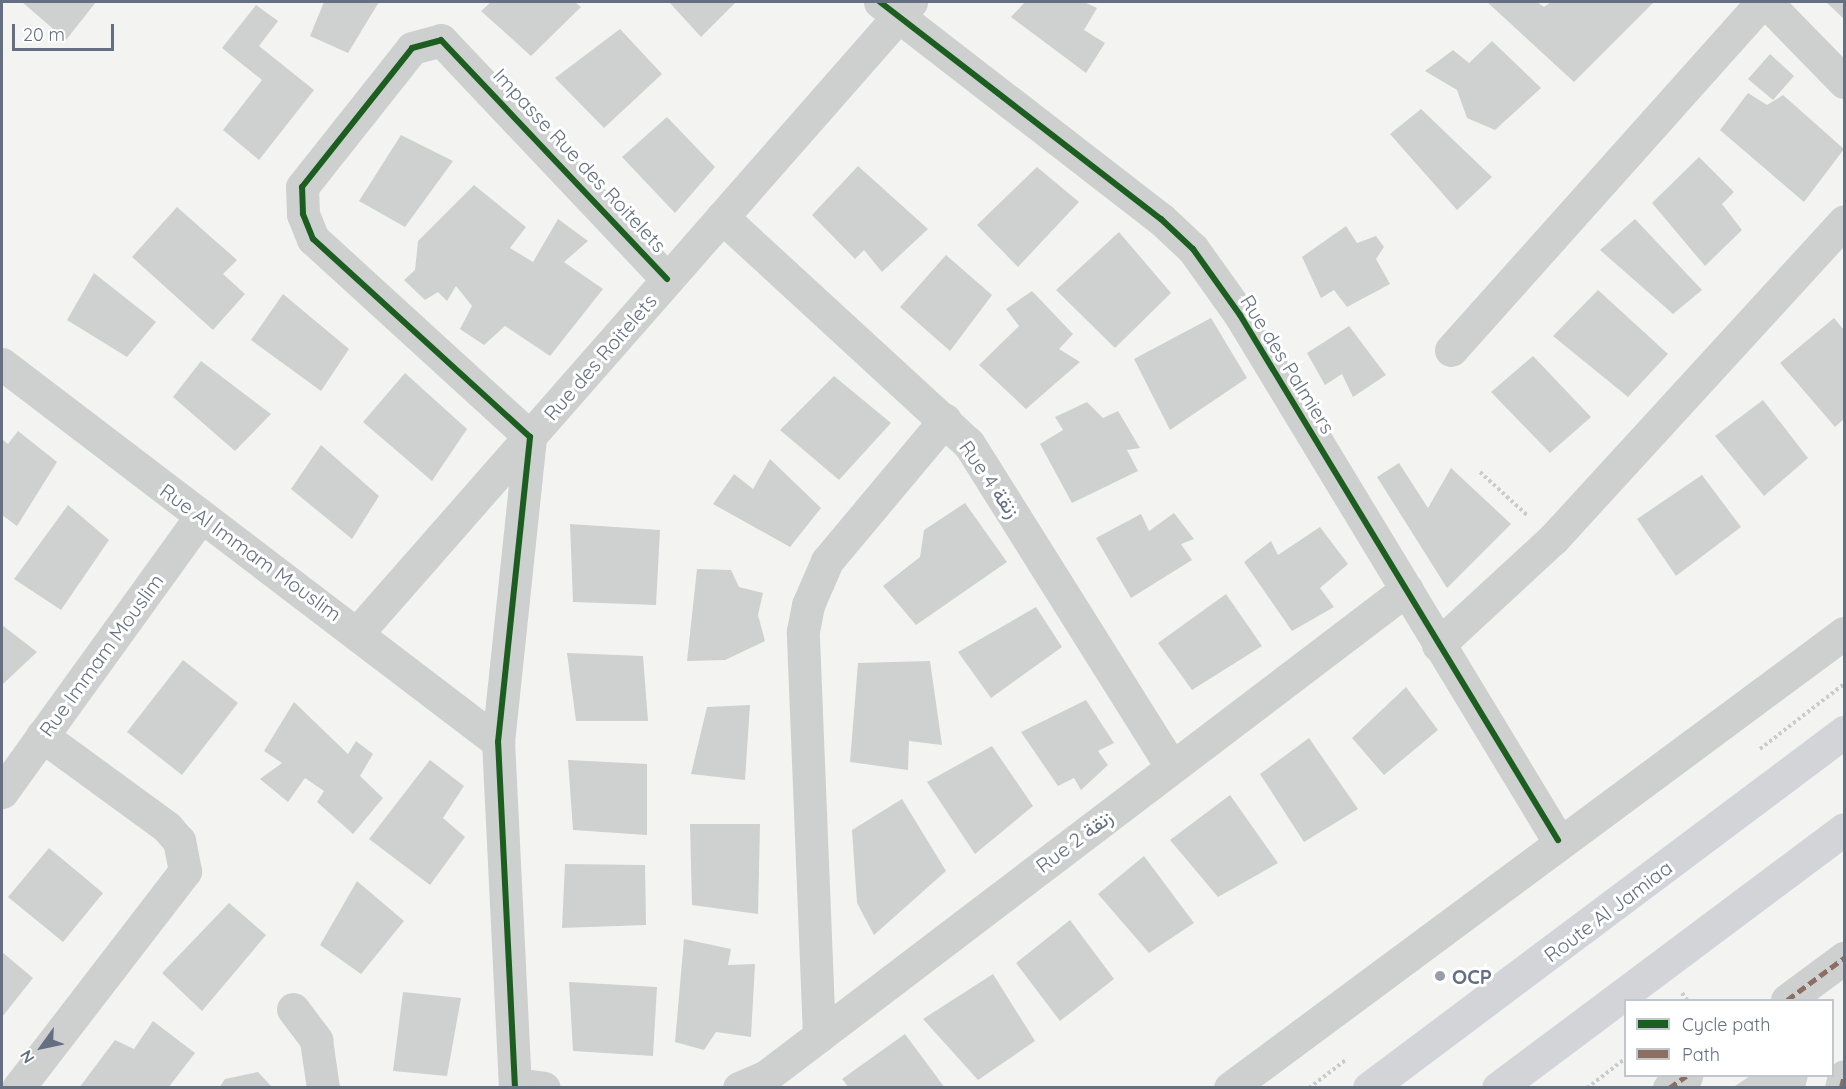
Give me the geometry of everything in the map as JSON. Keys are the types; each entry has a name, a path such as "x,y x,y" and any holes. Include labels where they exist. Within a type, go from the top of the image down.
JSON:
{"main road":[{"name":"Route Al Jamiaa","path":"1369,1088 1845,732"},
{"path":"1498,1088 1845,829"}],"street":[{"path":"1451,350 1764,2 1845,82"},
{"name":"Rue des Roitelets","path":"360,631 722,217 896,7"},
{"name":"Rue des Palmiers","path":"896,7 1161,219 1193,249 1240,315 1558,840"},
{"name":"Impasse Rue des Roitelets","path":"530,437 332,259 306,227 300,200 302,187 331,145 412,48 441,40 469,64 667,279"},
{"name":"Rue 4 زنقة","path":"722,217 945,420 987,467 1172,767"},
{"path":"1438,645 1552,539 1845,221"},
{"name":"Rue Al Immam Mouslim","path":"2,364 200,517 360,631 498,742"},
{"path":"819,1036 803,631 808,605 826,561 945,420"},
{"path":"525,1086 498,742 530,437"},
{"name":"Rue Immam Mouslim","path":"2,792 200,517"},
{"name":"Rue 2 زنقة","path":"739,1088 765,1077 1407,589"},
{"path":"1230,1088 1558,840 1845,633"},
{"path":"18,1088 176,886 185,865 179,841 166,827 42,736"},
{"path":"1788,999 1845,958"},
{"path":"293,1009 316,1040 323,1088"},
{"path":"1841,1088 1845,1076"},
{"path":"1669,1088 1685,1077"}],"path":[{"path":"1480,472 1552,539"},
{"path":"1588,1087 1624,1060"}],"building":[{"path":"22,2 96,2 66,40"},
{"path":"324,2 379,2 348,53 310,36"},
{"path":"491,2 575,2 581,7 531,56 481,11"},
{"path":"669,2 736,2 701,37"},
{"path":"1025,2 1084,2 1097,8 1084,30 1105,43 1086,73 1011,17"},
{"path":"1487,2 1537,2 1544,7 1551,2 1654,2 1574,82"},
{"path":"1826,2 1844,2 1844,19"},
{"path":"256,5 278,21 259,46 314,90 259,160 223,130 262,80 222,48"},
{"path":"620,29 662,74 604,128 555,78"},
{"path":"1492,41 1541,88 1495,130 1467,118 1457,90 1425,71 1453,50 1469,63"},
{"path":"1770,54 1794,76 1773,100 1748,79"},
{"path":"1748,93 1767,105 1783,95 1844,149 1804,202 1720,130"},
{"path":"1421,109 1492,177 1457,210 1390,134"},
{"path":"667,117 715,167 675,213 622,157"},
{"path":"401,135 453,161 405,227 359,201"},
{"path":"1699,157 1734,192 1722,204 1742,230 1705,266 1652,203"},
{"path":"858,166 928,229 882,272 864,250 855,259 812,215"},
{"path":"1037,167 1079,202 1018,267 977,225"},
{"path":"474,185 526,227 510,248 533,262 558,219 588,241 564,262 603,289 550,356 505,326 484,345 460,329 472,306 456,286 447,301 438,292 425,300 404,280 415,270 418,241"},
{"path":"177,207 237,260 223,274 245,294 213,330 132,257"},
{"path":"1635,219 1702,290 1673,314 1600,250"},
{"path":"1346,226 1357,243 1376,236 1384,247 1376,259 1390,284 1347,307 1334,290 1321,298 1302,257"},
{"path":"1119,232 1171,293 1115,348 1056,290"},
{"path":"946,255 992,295 950,351 900,307"},
{"path":"94,273 156,322 127,357 67,320"},
{"path":"1598,290 1668,354 1628,397 1553,336"},
{"path":"1032,291 1073,334 1059,349 1080,362 1026,409 979,365 1019,326 1006,309"},
{"path":"283,294 349,349 321,391 251,340"},
{"path":"1211,318 1247,378 1170,430 1134,359"},
{"path":"1834,318 1844,330 1844,419 1835,427 1780,363"},
{"path":"1349,326 1386,375 1353,397 1342,374 1325,385 1307,353"},
{"path":"1533,356 1591,417 1550,453 1491,392"},
{"path":"201,361 271,414 235,451 173,397"},
{"path":"405,373 467,429 432,481 363,422"},
{"path":"834,376 891,423 839,480 780,430"},
{"path":"1763,400 1808,458 1764,496 1715,436"},
{"path":"1087,402 1103,418 1118,411 1140,448 1127,450 1138,471 1072,503 1040,444 1063,430 1055,417"},
{"path":"18,431 57,462 17,526 2,515 2,439 8,444"},
{"path":"321,445 379,496 352,539 291,489"},
{"path":"770,459 821,508 790,547 713,504 734,474 753,489"},
{"path":"1399,463 1428,508 1451,468 1511,524 1447,588 1377,477"},
{"path":"1702,475 1741,527 1676,576 1637,519"},
{"path":"965,503 1007,562 916,625 883,586 920,557 924,530"},
{"path":"68,505 109,540 61,610 14,579"},
{"path":"1174,513 1194,539 1181,544 1192,560 1131,598 1096,538 1141,514 1149,531"},
{"path":"570,524 660,530 656,605 573,602"},
{"path":"1320,527 1348,564 1320,588 1334,607 1292,631 1244,562 1271,541 1278,555"},
{"path":"697,569 731,570 739,587 763,593 758,615 765,641 725,660 687,661"},
{"path":"1226,594 1262,646 1192,690 1158,643"},
{"path":"1036,607 1062,647 991,698 958,652"},
{"path":"2,625 37,652 2,685"},
{"path":"567,653 643,656 648,721 576,721"},
{"path":"183,660 238,703 182,775 127,732"},
{"path":"930,661 942,745 909,741 908,770 850,762 858,663"},
{"path":"1406,687 1438,730 1384,775 1352,738"},
{"path":"1086,700 1114,743 1098,751 1108,765 1081,790 1074,778 1058,786 1021,732"},
{"path":"294,702 348,754 356,741 373,754 360,776 383,798 353,834 317,802 324,791 305,778 288,802 260,779 282,763 264,751"},
{"path":"750,705 745,780 691,774 707,707"},
{"path":"1309,738 1358,809 1304,842 1260,774"},
{"path":"992,746 1033,806 975,854 927,782"},
{"path":"430,760 464,786 443,818 465,837 430,885 369,839"},
{"path":"568,760 647,764 647,835 573,830"},
{"path":"1230,795 1278,863 1218,897 1170,840"},
{"path":"902,799 946,871 874,935 857,903 852,830"},
{"path":"690,824 760,824 758,914 692,905"},
{"path":"49,848 103,893 63,942 8,897"},
{"path":"1144,856 1194,923 1149,953 1098,894"},
{"path":"565,864 645,865 646,925 562,928"},
{"path":"357,881 404,921 361,974 320,945"},
{"path":"229,903 266,935 202,1011 162,973"},
{"path":"1070,920 1114,979 1060,1021 1016,963"},
{"path":"684,939 731,949 728,965 755,964 751,1037 716,1032 704,1050 675,1042"},
{"path":"2,952 33,978 2,1017"},
{"path":"993,974 1035,1041 978,1080 923,1019"},
{"path":"569,982 657,987 653,1056 573,1051"},
{"path":"403,992 461,998 447,1076 393,1071"},
{"path":"153,1021 195,1053 168,1088 79,1088 115,1040 134,1049"},
{"path":"905,1034 945,1088 849,1088 842,1079"},
{"path":"258,1072 273,1088 219,1088 225,1079"},
{"path":"1748,1077 1808,1077 1805,1088 1732,1088"}],"marked path":[{"path":"1788,999 1844,958"},
{"path":"1841,1088 1844,1076"},
{"path":"1669,1088 1685,1077"}],"cycle path":[{"path":"880,2 1161,219 1193,249 1240,315 1558,840"},
{"path":"515,1088 498,742 530,437 313,239 303,214 302,187 412,48 441,40 667,279"}],"place":[{"name":"OCP","path":"1440,976"}]}
